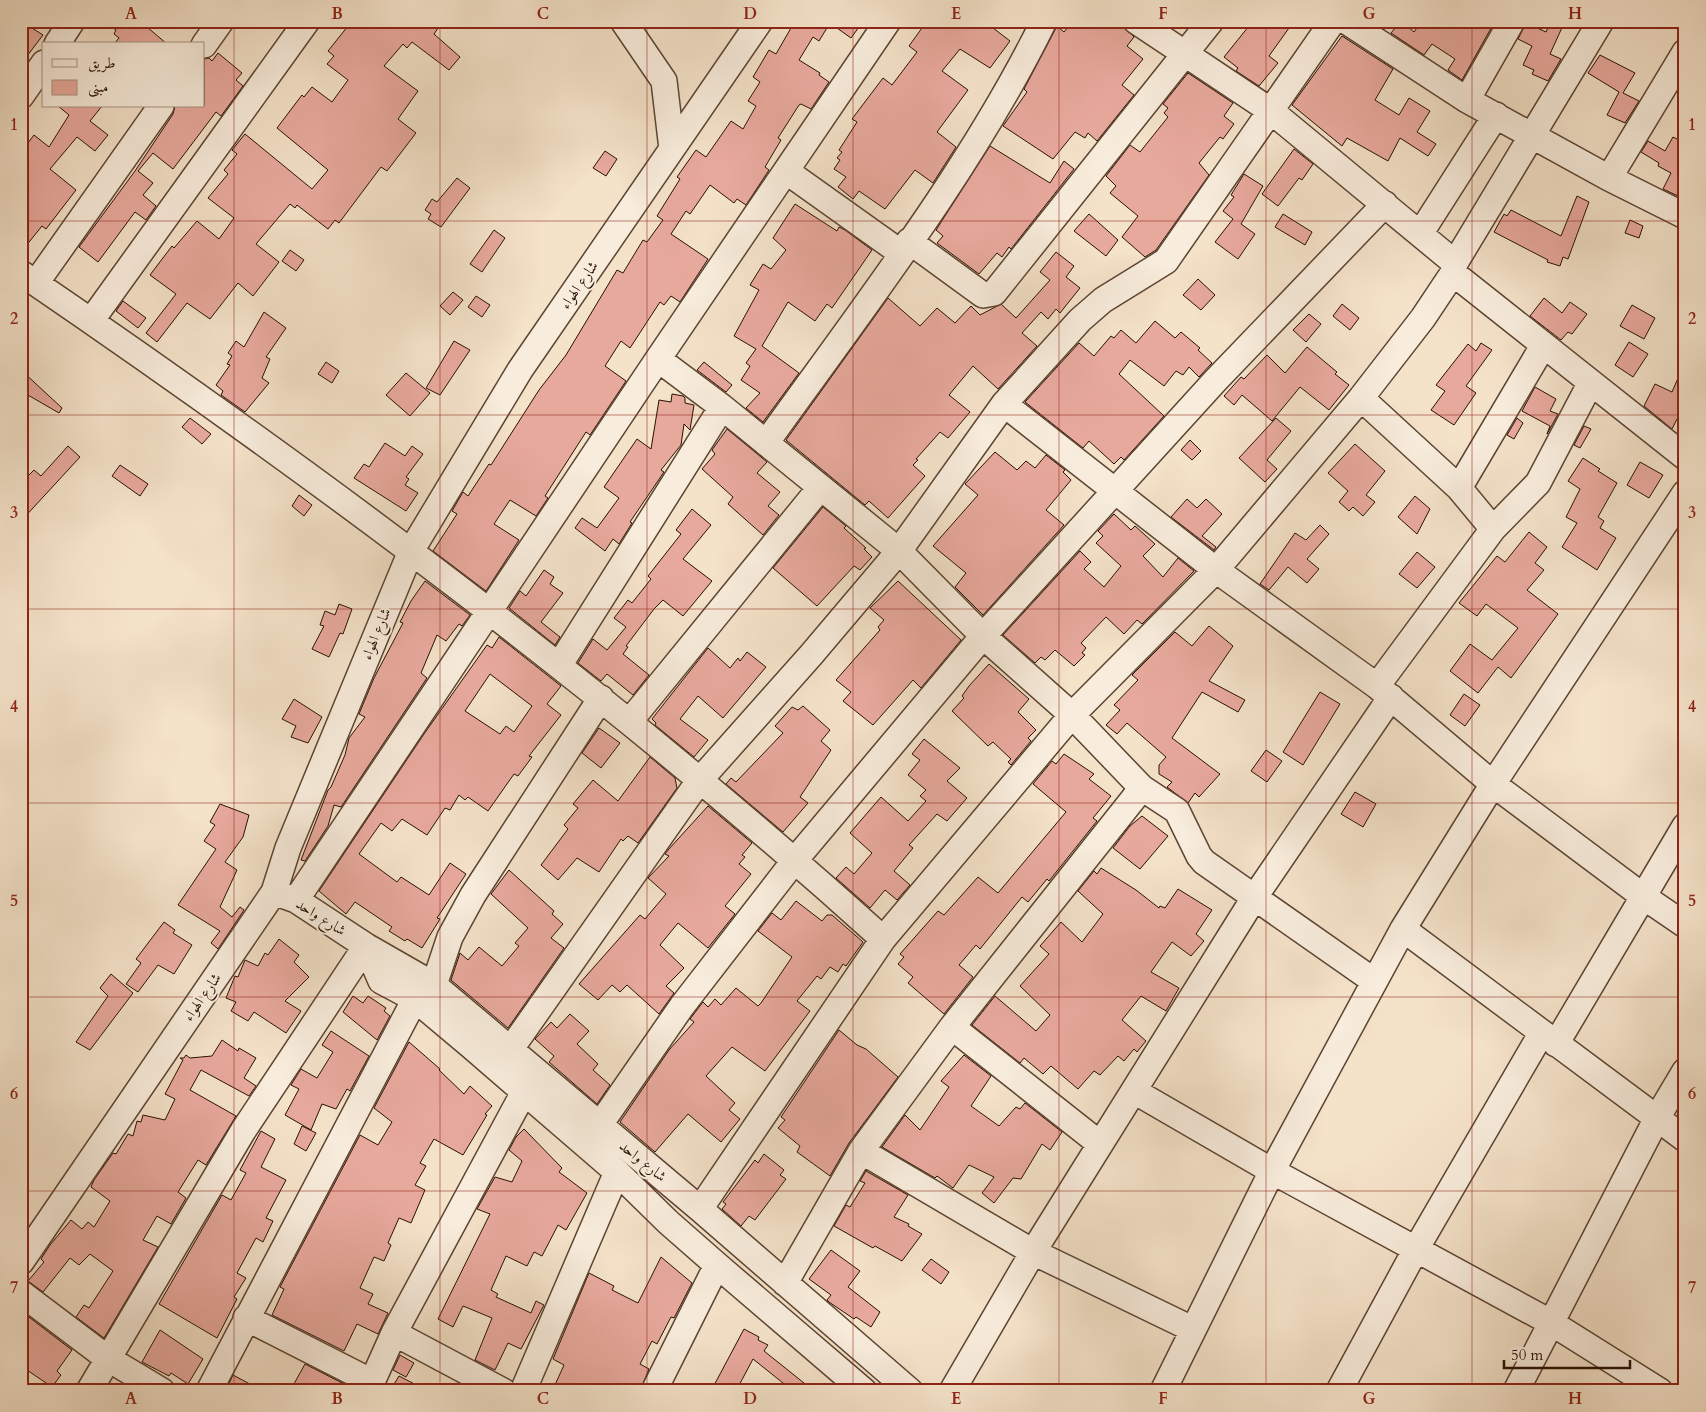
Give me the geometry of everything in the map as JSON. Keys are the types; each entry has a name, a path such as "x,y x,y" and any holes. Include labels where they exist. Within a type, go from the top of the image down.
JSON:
{"street":[{"path":"58,42 72,21"},
{"path":"205,44 221,21"},
{"path":"91,321 307,21"},
{"path":"623,21 664,81 672,149"},
{"name":"شارع الهواء","path":"21,1262 285,896 288,848 410,550 520,370 760,21"},
{"path":"285,896 490,610 888,21"},
{"path":"766,443 905,247 1019,72 1044,21"},
{"path":"1136,21 1272,111 1420,234 1454,268 1543,346 1685,457"},
{"path":"786,171 983,295 994,293 1211,21"},
{"path":"510,1050 699,781 899,551 1004,404 1080,320 1103,300 1166,261 1333,21"},
{"path":"1346,21 1467,100 1609,178 1685,216"},
{"path":"1467,100 1512,21"},
{"path":"700,1209 883,939 1072,715 1216,570 1362,398 1423,318 1601,21"},
{"path":"1609,178 1685,52"},
{"path":"21,96 42,66"},
{"path":"159,108 28,278 91,321 410,550 560,664 795,860 883,939"},
{"path":"1420,234 1496,116"},
{"path":"600,1126 682,1006 795,860 983,636 1215,381 1385,204"},
{"path":"1459,488 1543,346"},
{"path":"658,359 722,407 899,551 983,636 1072,715 1142,788 1177,811 1199,856 1204,862 1374,982"},
{"path":"952,1391 1100,1144 1384,692 1493,529 1538,483 1590,384"},
{"path":"1362,398 1459,488 1493,529"},
{"path":"1004,404 1115,493 1216,570 1384,692 1493,784 1644,898 1685,925"},
{"path":"560,664 722,407"},
{"path":"630,721 820,488"},
{"path":"1163,1391 1192,1329 1272,1171 1403,929 1493,784 1685,493"},
{"path":"209,1391 246,1318 425,992 450,937 473,895 601,698"},
{"path":"785,1283 861,1151 952,1027 1142,788"},
{"path":"1339,1391 1416,1249 1549,1039 1644,898 1685,826"},
{"name":"شارع واحد","path":"285,896 366,946 381,981 425,992 510,1050 700,1209 910,1391"},
{"path":"1403,929 1685,1139"},
{"path":"89,1391 243,1132 366,946"},
{"name":"شارع واحد","path":"425,992 524,1092 617,1172 668,1222 864,1391"},
{"path":"952,1027 1100,1144"},
{"path":"1516,1391 1657,1118 1685,1071"},
{"path":"1134,1091 1272,1171 1550,1322 1660,1391"},
{"path":"246,1318 370,1386 394,1333 524,1092"},
{"path":"861,1151 1034,1252 1192,1329"},
{"path":"523,1391 617,1172"},
{"path":"654,1391 717,1265"},
{"path":"21,1293 107,1358 162,1391"},
{"path":"394,1333 503,1391"}],"building":[{"path":"21,21 43,35 21,64"},
{"path":"104,21 140,21 165,42 116,42 119,38 114,34 116,30"},
{"path":"352,21 443,21 434,34 460,57 449,70 412,42 407,48 403,44 384,66 418,91 398,119 416,133 387,171 381,167 339,223 335,220 328,229 297,205 295,208 290,204 256,244 279,262 253,296 238,283 210,319 187,303 157,342 146,333 176,294 150,275 172,246 174,248 197,221 219,239 234,218 208,198 228,174 224,170 237,154 232,150 245,134 312,189 328,170 277,128 302,95 304,97 312,87 332,102 348,80 327,64 334,56 328,51"},
{"path":"795,21 849,21 859,27 851,38 830,23 819,41 813,37 799,60 820,73 819,75 829,82 811,109 801,104 799,105 778,138 781,140 765,167 769,170 746,205 737,199 734,203 710,185 690,214 686,211 671,234 708,259 680,302 671,296 664,305 660,302 630,348 621,341 605,366 626,381 590,435 586,432 545,496 548,498 536,516 510,500 494,524 519,540 486,591 433,551 457,514 452,511 463,492 468,496 489,464 491,465 539,390 566,355 617,270 623,273 643,240 647,242 663,220 657,216 680,179 677,177 696,150 706,157 731,121 743,129 756,106 748,101 760,82 753,77 769,50 776,54"},
{"path":"927,21 984,21 1010,41 990,68 960,49 942,71 968,90 937,132 956,147 933,183 915,170 885,209 859,191 853,199 838,187 846,177 834,169 840,160 837,158 842,152 839,150 857,122 852,119 883,78 892,85 917,52 909,46"},
{"path":"1073,21 1119,21 1134,37 1127,46 1143,59 1122,85 1134,95 1097,141 1088,133 1085,138 1075,132 1053,159 1003,126 1027,92 1024,89 1057,26 1064,32"},
{"path":"1253,21 1294,21 1269,56 1278,63 1259,86 1236,71 1238,68 1224,57"},
{"path":"1401,21 1414,32 1422,21 1495,21 1462,80 1448,70 1455,59 1432,44 1424,55 1391,33"},
{"path":"1551,21 1565,21 1550,54 1561,59 1548,81 1532,74 1534,70 1523,65 1532,46 1518,39 1526,23 1546,32"},
{"path":"1342,36 1393,69 1375,100 1399,115 1409,98 1430,111 1417,132 1436,144 1428,156 1400,138 1388,161 1347,138 1342,146 1292,105"},
{"path":"218,53 242,73 236,80 243,86 221,116 216,112 173,169 153,153 138,171 153,183 143,195 156,206 146,220 135,212 98,262 79,247 135,171 173,114 174,108 205,108 205,59 209,58 212,61"},
{"path":"1600,55 1635,73 1623,93 1639,101 1625,123 1607,115 1619,92 1588,73"},
{"path":"1188,73 1233,103 1224,116 1234,124 1223,139 1220,137 1199,163 1209,175 1156,250 1145,257 1122,237 1138,216 1110,193 1116,186 1106,176 1130,145 1140,152 1168,117 1164,113 1168,108 1163,104"},
{"path":"60,108 100,108 90,121 108,135 95,151 77,137 50,169 76,190 46,229 42,226 21,252 21,152 34,135 49,147 69,115"},
{"path":"1673,137 1685,143 1685,181 1678,196 1663,189 1671,173 1658,166 1659,163 1641,152 1648,141 1665,151"},
{"path":"990,146 1050,183 1064,161 1074,169 1011,249 1009,247 1002,257 997,253 979,274 937,243 943,236 936,230"},
{"path":"1294,149 1313,164 1302,180 1299,178 1278,206 1262,194"},
{"path":"605,151 617,159 606,176 593,168"},
{"path":"1244,174 1263,186 1241,224 1255,234 1238,259 1215,242 1233,219 1223,211 1234,197 1231,195"},
{"path":"457,178 470,188 441,227 428,219 431,214 425,210 432,199 437,202"},
{"path":"1577,196 1589,202 1568,259 1563,257 1560,266 1547,262 1548,260 1494,232 1504,214 1507,216 1511,210 1561,236"},
{"path":"795,204 837,231 839,227 845,230 872,250 832,308 827,304 815,321 788,302 762,346 799,373 763,422 746,408 760,393 741,380 750,366 746,363 756,349 734,336 759,290 750,285 763,264 771,269 786,250 773,238"},
{"path":"1089,214 1118,240 1106,256 1074,231"},
{"path":"1283,214 1312,232 1305,245 1275,227"},
{"path":"1630,220 1643,226 1639,238 1625,233"},
{"path":"494,230 505,238 482,272 470,264"},
{"path":"290,250 304,260 296,271 282,261"},
{"path":"1056,252 1074,266 1066,277 1080,288 1060,313 1056,309 1048,319 1041,312 1022,333 1037,346 998,389 973,366 949,395 970,412 948,438 940,432 916,459 918,460 913,465 925,476 888,518 869,501 865,505 786,440 888,298 920,326 937,308 955,323 971,306 980,315 1001,304 1016,318 1050,280 1040,272"},
{"path":"1198,279 1215,295 1201,310 1183,295"},
{"path":"453,292 463,300 450,315 440,306"},
{"path":"476,296 490,305 482,317 468,307"},
{"path":"1544,298 1562,313 1570,302 1587,314 1572,334 1568,332 1561,340 1530,316"},
{"path":"123,301 146,318 138,328 116,311"},
{"path":"1342,304 1359,318 1350,330 1333,316"},
{"path":"1632,305 1655,318 1644,339 1620,326"},
{"path":"264,312 286,328 266,357 270,359 262,378 269,383 245,412 221,395 223,391 216,385 230,365 227,364 232,356 228,353 236,341 244,347"},
{"path":"1309,314 1321,324 1306,342 1293,330"},
{"path":"1155,321 1175,338 1181,332 1200,348 1198,350 1212,363 1199,377 1189,367 1183,375 1176,371 1164,386 1130,360 1119,374 1164,416 1124,460 1121,457 1114,464 1089,441 1083,448 1025,402 1079,343 1094,356 1111,336 1114,338 1121,330 1136,343"},
{"path":"454,341 470,350 440,395 426,388"},
{"path":"1629,342 1648,354 1633,377 1615,365"},
{"path":"1481,343 1492,350 1466,386 1476,393 1454,425 1431,410 1445,391 1436,385 1468,344 1476,351"},
{"path":"1307,347 1337,372 1335,374 1349,385 1329,410 1300,387 1272,421 1242,395 1234,405 1224,396 1241,377 1244,379 1267,355 1285,373"},
{"path":"326,362 339,371 332,383 318,374"},
{"path":"704,362 732,385 726,392 697,370"},
{"path":"1685,362 1685,422 1677,419 1672,429 1644,406 1655,384 1672,392"},
{"path":"21,370 62,408 59,413 21,391"},
{"path":"406,373 430,393 410,416 386,395"},
{"path":"1535,387 1556,399 1550,411 1558,414 1547,434 1550,426 1522,411"},
{"path":"672,394 683,396 685,403 694,405 690,430 684,424 681,445 661,470 664,472 630,522 632,523 619,544 613,539 605,551 575,528 582,518 597,528 619,498 604,487 637,439 651,449 659,400 671,402"},
{"path":"190,418 211,434 202,444 182,427"},
{"path":"1276,418 1291,431 1267,460 1277,469 1265,482 1239,458"},
{"path":"1517,418 1523,423 1514,439 1507,435"},
{"path":"1584,426 1591,429 1580,448 1574,445"},
{"path":"727,429 767,462 757,473 780,492 768,506 779,515 763,535 728,504 733,497 702,469 715,454 712,450"},
{"path":"1190,440 1201,451 1192,460 1181,450"},
{"path":"385,443 405,456 412,446 423,454 406,477 409,479 405,485 418,493 406,511 354,478 364,464 369,467"},
{"path":"1355,444 1385,471 1366,495 1375,502 1363,516 1353,507 1349,511 1339,502 1348,491 1328,473"},
{"path":"68,446 80,457 21,521 21,483 34,470 41,476"},
{"path":"995,452 1017,470 1026,461 1035,468 1046,455 1065,470 1063,472 1071,480 1046,510 1064,525 983,615 955,587 966,573 933,546 978,495 965,484"},
{"path":"1583,458 1600,469 1598,471 1617,483 1598,517 1604,521 1600,528 1616,538 1597,570 1562,547 1577,523 1566,517 1580,489 1568,481"},
{"path":"1640,462 1663,475 1649,498 1627,485"},
{"path":"120,465 148,484 140,496 112,476"},
{"path":"299,495 312,505 304,516 292,506"},
{"path":"1415,496 1430,509 1417,534 1398,517"},
{"path":"1187,499 1197,508 1206,499 1222,514 1202,536 1216,547 1214,550 1171,517"},
{"path":"823,507 846,526 844,528 866,548 864,549 872,557 860,570 854,566 817,606 773,568"},
{"path":"692,509 711,525 683,559 712,581 683,616 663,600 626,646 628,647 623,654 649,675 633,695 607,674 601,681 578,663 593,639 607,650 626,627 614,618 628,600 632,603 651,579 648,576 681,534 676,530"},
{"path":"1114,514 1131,530 1135,526 1155,544 1143,556 1163,577 1178,558 1194,571 1142,624 1137,620 1124,634 1106,617 1081,643 1086,648 1082,653 1085,655 1074,666 1055,650 1045,660 1041,657 1035,663 1003,635 1080,551 1091,562 1084,569 1104,587 1121,566 1096,543 1103,536 1098,531"},
{"path":"1320,525 1329,534 1307,559 1319,569 1307,583 1288,567 1269,590 1260,584 1295,533 1306,540"},
{"path":"1529,532 1547,547 1535,563 1544,570 1527,590 1558,614 1511,678 1498,667 1478,693 1450,671 1470,644 1492,660 1518,628 1486,604 1477,616 1459,603 1497,556 1505,562"},
{"path":"1417,552 1435,567 1417,588 1399,574"},
{"path":"544,570 554,577 550,584 563,593 541,622 560,637 555,645 509,608 520,591 526,596"},
{"path":"425,581 470,615 462,626 459,624 446,641 437,635 421,673 427,678 341,807 334,805 328,826 305,861 301,860 328,790 345,755 349,738 365,717 359,714 374,678 403,623 400,622 411,601"},
{"path":"898,581 961,640 921,688 913,680 873,725 843,701 851,692 836,680 880,630 878,627 884,620 870,608"},
{"path":"339,604 352,609 343,634 340,633 329,657 312,649 324,626 320,625 325,611 335,615"},
{"path":"1209,626 1233,646 1209,681 1245,700 1238,712 1202,692 1172,738 1220,774 1199,797 1195,793 1188,803 1167,787 1172,782 1159,774 1159,765 1166,757 1127,723 1117,734 1106,725 1120,710 1114,705 1138,680 1132,675 1175,632 1192,646"},
{"path":"499,637 561,686 547,704 561,715 529,756 532,757 518,776 514,774 488,811 468,797 465,800 459,795 450,810 445,808 427,835 402,819 392,831 381,823 359,854 397,882 401,877 429,895 450,863 466,874 437,918 440,919 422,948 407,939 405,941 389,931 392,927 355,902 346,914 319,891 424,734 487,645 492,648","holes":["490,674 532,706 514,732 506,726 500,734 465,711"]},
{"path":"708,648 730,668 738,658 740,661 747,652 766,667 723,718 698,696 680,719 708,740 694,757 655,725 656,723 652,719"},
{"path":"989,664 1029,699 1018,712 1036,730 1028,738 1031,741 1011,765 1008,762 1011,759 993,742 988,746 952,711 964,698 962,696 969,686"},
{"path":"1320,692 1340,704 1303,765 1283,752"},
{"path":"1464,694 1480,705 1465,726 1450,715"},
{"path":"294,699 322,717 308,743 291,737 296,726 282,719"},
{"path":"803,706 830,730 821,741 831,750 800,797 808,803 783,832 726,784 731,778 736,782 783,733 775,726 792,707 798,710"},
{"path":"599,728 620,743 601,768 582,753"},
{"path":"924,739 960,768 947,781 967,798 947,821 937,814 909,845 913,848 894,871 910,885 897,900 885,890 870,908 836,878 846,867 854,874 872,853 850,833 881,797 908,821 926,801 920,796 926,790 908,775 920,760 912,754"},
{"path":"1266,750 1282,761 1267,782 1251,771"},
{"path":"1064,754 1094,774 1089,779 1111,796 1093,818 1097,821 1049,881 1047,879 1028,902 1022,897 980,949 976,945 959,965 973,977 944,1014 908,983 913,977 898,964 904,957 900,954 938,911 944,915 978,877 998,893 1066,812 1033,784 1052,761 1056,764"},
{"path":"650,757 675,778 677,788 638,843 628,836 623,841 621,839 599,872 577,858 558,880 541,865 568,829 564,825 578,808 573,804 593,780 618,801"},
{"path":"1355,792 1376,804 1363,827 1341,814"},
{"path":"220,804 249,815 243,837 225,862 237,870 220,907 232,917 240,907 244,910 218,949 211,943 220,931 178,905 216,849 204,841 215,825 210,822"},
{"path":"708,806 752,843 742,855 745,857 739,864 751,874 725,906 735,914 708,948 678,923 660,945 684,968 666,986 674,993 659,1014 627,985 620,992 612,985 598,1000 579,984 640,915 645,919 666,894 648,878 669,856 665,854 668,850"},
{"path":"1142,816 1168,836 1140,869 1113,848 1130,826"},
{"path":"1101,868 1136,890 1159,908 1160,906 1165,908 1178,889 1212,910 1196,934 1204,941 1191,956 1172,942 1151,972 1179,988 1166,1011 1141,996 1122,1020 1146,1041 1137,1052 1134,1049 1124,1061 1118,1056 1100,1075 1094,1071 1078,1089 1051,1066 1043,1074 1024,1058 1020,1063 972,1025 995,996 1036,1031 1050,1015 1020,986 1049,954 1040,946 1061,922 1082,942 1103,914 1078,891 1094,871 1097,874"},
{"path":"509,870 554,911 552,914 563,924 551,938 564,948 508,1028 451,980 460,953 468,960 479,947 502,966 519,946 515,943 528,928 491,894"},
{"path":"796,901 822,921 827,915 832,915 863,942 846,966 843,964 838,972 830,967 821,979 817,976 797,1001 810,1011 765,1071 732,1047 706,1076 735,1103 729,1110 740,1119 721,1142 688,1114 655,1152 620,1122 669,1050 694,1022 690,1019 703,1002 708,1007 715,999 721,1005 736,988 758,1006 761,1003 792,957 758,931 772,913 781,920"},
{"path":"164,922 175,930 173,933 192,945 174,974 158,965 138,992 126,984 141,963 136,959"},
{"path":"279,939 299,955 294,962 309,977 285,1001 301,1011 286,1033 254,1012 248,1021 231,1011 236,1002 226,998 235,976 238,977 245,960 258,966 265,953 268,955"},
{"path":"111,974 133,993 90,1050 76,1042 108,996 100,988"},
{"path":"353,996 363,1003 368,996 386,1008 384,1011 390,1016 377,1040 343,1012"},
{"path":"570,1014 589,1031 577,1044 598,1064 593,1070 610,1085 597,1104 549,1062 554,1056 535,1039 551,1022 557,1028"},
{"path":"839,1030 857,1045 866,1049 898,1077 849,1143 830,1176 797,1152 800,1146 778,1128 785,1120 781,1117"},
{"path":"331,1031 369,1056 350,1091 347,1089 336,1109 322,1104 311,1130 285,1115 299,1089 291,1085 301,1069 317,1078 333,1052 322,1045"},
{"path":"222,1040 238,1051 239,1048 256,1058 244,1078 256,1086 249,1096 201,1070 190,1090 236,1116 206,1165 198,1160 178,1192 186,1198 171,1224 157,1216 143,1240 158,1247 104,1338 76,1317 84,1305 89,1308 113,1271 90,1254 79,1265 70,1258 43,1292 28,1281 44,1262 41,1259 50,1245 71,1220 82,1229 88,1222 94,1227 110,1201 91,1187 94,1180 113,1153 116,1154 128,1134 133,1136 137,1121 141,1122 143,1115 165,1120 175,1099 165,1094 183,1060 180,1058 184,1058 186,1055 190,1058 212,1056"},
{"path":"409,1042 440,1069 464,1094 470,1086 492,1106 485,1114 487,1115 463,1155 434,1139 420,1163 426,1166 415,1185 425,1190 411,1223 399,1218 388,1243 391,1245 384,1261 374,1257 360,1288 373,1294 368,1304 388,1313 378,1334 357,1324 344,1351 272,1315 284,1289 280,1287 360,1135 378,1145 392,1122 374,1108"},
{"path":"964,1055 991,1076 971,1106 999,1126 1016,1107 1020,1109 1025,1103 1062,1132 1050,1150 1042,1144 1021,1179 1013,1178 994,1203 982,1193 994,1177 969,1165 953,1188 937,1176 935,1178 882,1147 905,1115 920,1130 949,1087 941,1081"},
{"path":"302,1126 316,1133 306,1151 294,1144"},
{"path":"524,1129 562,1168 559,1172 587,1193 566,1230 558,1225 542,1256 534,1252 527,1266 506,1256 491,1290 498,1294 496,1297 531,1313 536,1301 544,1305 521,1349 508,1343 495,1370 475,1360 492,1318 463,1306 453,1327 438,1319 490,1214 477,1209 495,1177 512,1182 522,1161 509,1150 516,1137"},
{"path":"261,1131 275,1139 261,1167 286,1180 266,1218 273,1221 263,1242 256,1238 237,1273 246,1278 234,1297 237,1299 217,1338 159,1304 222,1195 231,1200 246,1173 240,1170"},
{"path":"764,1154 784,1170 780,1175 786,1179 755,1220 749,1216 741,1226 722,1209 726,1204 723,1202 755,1160 758,1163"},
{"path":"866,1171 908,1195 894,1217 909,1224 908,1226 922,1234 902,1261 875,1246 873,1248 834,1226 846,1205 850,1207 865,1183 860,1181"},
{"path":"831,1250 860,1271 848,1287 880,1312 871,1327 856,1317 854,1319 829,1302 827,1300 831,1295 809,1279"},
{"path":"661,1257 692,1283 674,1318 671,1317 657,1344 652,1341 640,1364 649,1369 640,1391 561,1391 554,1387 564,1365 553,1359 589,1273 614,1286 612,1290 638,1303"},
{"path":"931,1259 949,1272 941,1284 922,1270"},
{"path":"21,1311 72,1350 57,1371 61,1375 52,1387 21,1366"},
{"path":"744,1329 759,1337 758,1340 768,1345 764,1351 814,1391 793,1391 753,1359 736,1391 711,1391"},
{"path":"160,1330 203,1359 188,1384 171,1373 169,1376 142,1362"},
{"path":"400,1355 414,1363 406,1377 393,1370"},
{"path":"305,1364 354,1389 354,1391 290,1391"},
{"path":"233,1375 263,1391 232,1391 227,1388"},
{"path":"399,1376 428,1391 390,1391"}]}
